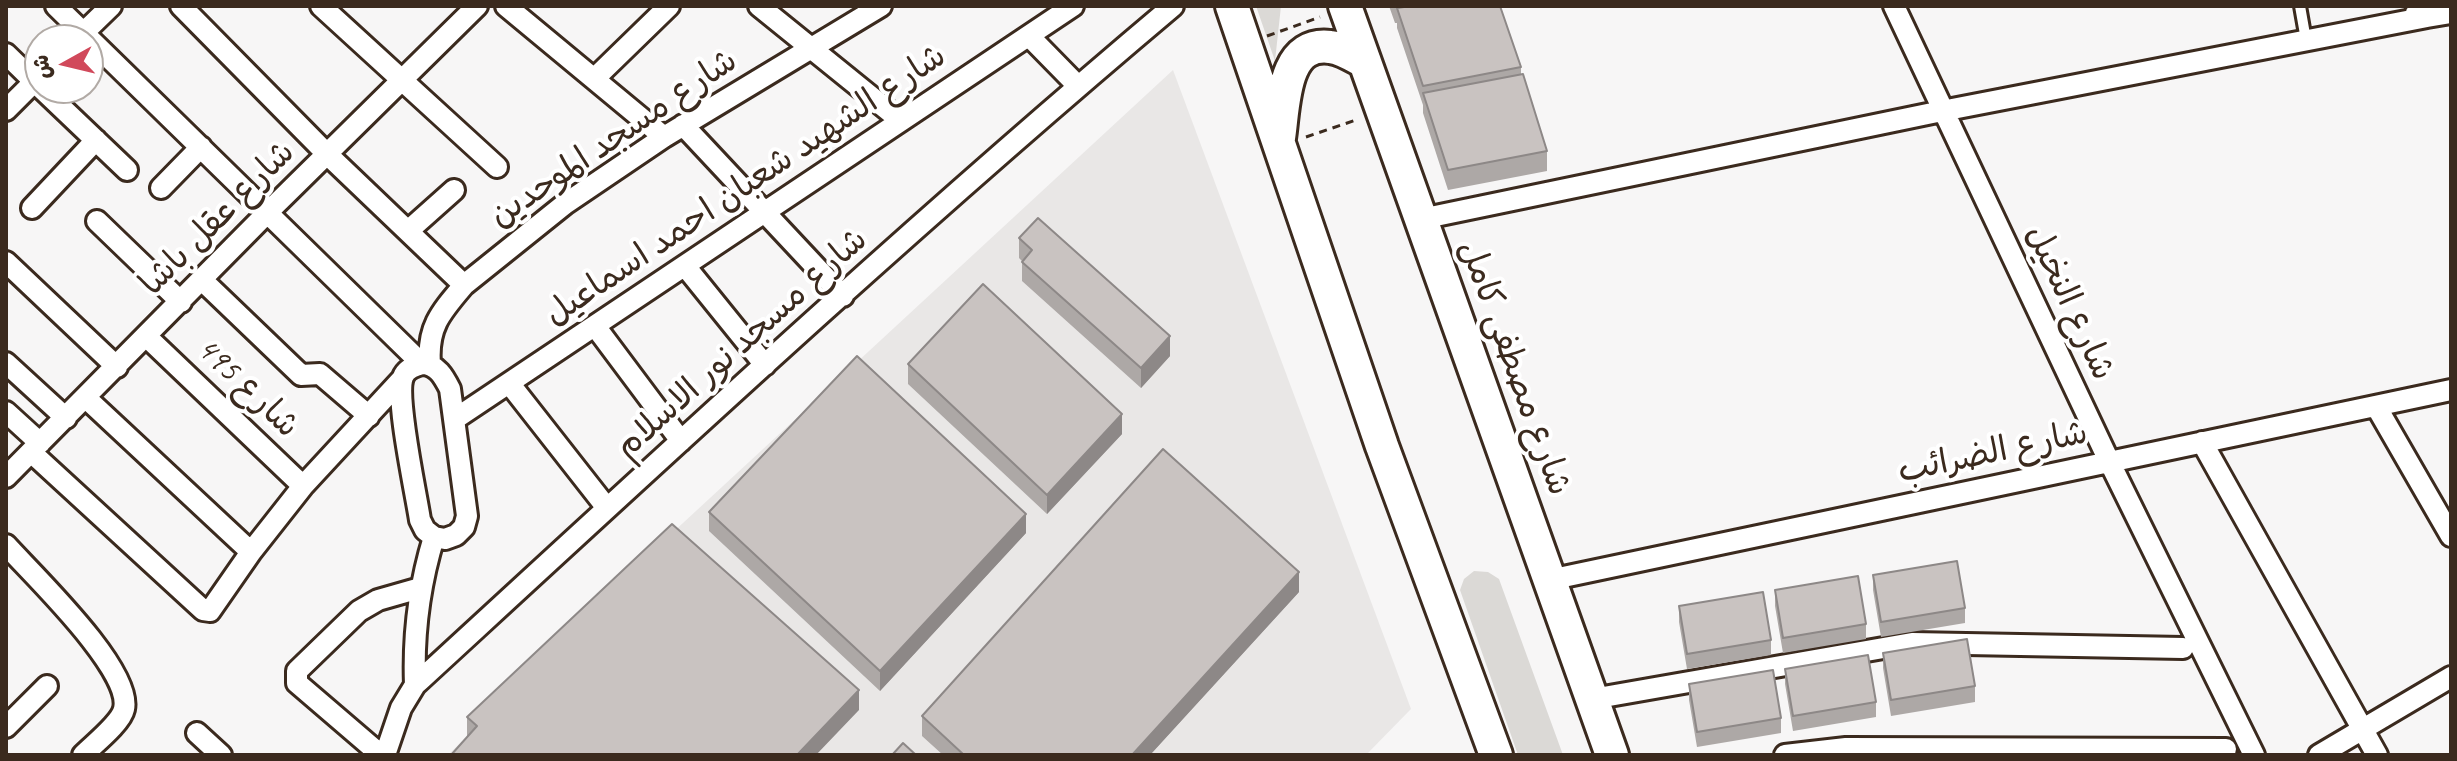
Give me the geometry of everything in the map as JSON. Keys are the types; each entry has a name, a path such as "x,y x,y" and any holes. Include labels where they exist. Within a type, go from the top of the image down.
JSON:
{"main road":[{"path":"1232,6 1387,460 1496,755"},
{"name":"شارع مصطفى كامل","path":"1345,7 1612,755"},
{"path":"1279,144 1288,74 1302,54 1310,49 1329,46 1365,62"}],"street":[{"path":"56,6 70,24"},
{"path":"93,24 111,6"},
{"path":"181,6 327,154 464,285"},
{"path":"321,6 497,167"},
{"name":"شارع عقل باشا","path":"6,477 477,6"},
{"path":"506,6 664,137"},
{"path":"594,79 669,6"},
{"name":"شارع مسجد الموحدين","path":"426,364 428,345 438,316 464,285 565,204 683,125 881,6"},
{"name":"شارع الشهيد شعبان احمد اسماعيل","path":"455,419 1073,6"},
{"name":"شارع مسجد نور الاسلام","path":"383,755 401,708 415,685 765,365 1078,86 1173,6"},
{"name":"شارع النخيل","path":"1894,6 2109,461 2254,755"},
{"path":"763,7 900,120"},
{"path":"1421,219 1942,111 2306,40 2419,12 2451,13"},
{"path":"1029,36 1078,86"},
{"path":"6,54 24,70"},
{"path":"104,59 201,147 426,364 442,374 450,389 467,516 464,527 456,535 445,539 434,537 425,530 420,520 401,400 402,379"},
{"path":"6,110 24,95"},
{"path":"60,104 127,170"},
{"path":"683,125 843,296"},
{"path":"32,208 96,140"},
{"path":"161,188 201,147"},
{"path":"408,231 454,190"},
{"path":"97,221 181,302"},
{"path":"6,262 117,367"},
{"path":"685,266 765,365"},
{"path":"202,280 301,375 320,374 369,416"},
{"path":"595,326 681,441"},
{"name":"شارع 495","path":"147,337 303,486"},
{"path":"6,363 66,418"},
{"path":"6,412 36,448 203,610 213,609 251,552 303,486 413,366 426,364"},
{"path":"509,383 607,508"},
{"name":"شارع الضرائب","path":"1549,580 2451,390"},
{"path":"86,398 251,552"},
{"path":"2376,406 2451,536"},
{"path":"2202,442 2377,755"},
{"path":"415,685 415,620 434,537"},
{"path":"6,545 95,643 118,680 124,697 124,709 83,755"},
{"path":"383,755 297,683 297,671 359,611 378,600 420,588"},
{"path":"1592,699 1912,643 2183,648"},
{"path":"2319,755 2451,677"},
{"path":"6,727 47,686"},
{"path":"197,733 221,755"},
{"path":"1785,755 1846,748 2226,749"}],"lane":[{"path":"2300,6 2306,40"}],"path":[{"path":"1245,44 1345,7"},
{"path":"1279,144 1382,111"}],"shaded area":[{"path":"1256,6 1281,6 1275,61"},
{"path":"1173,70 1411,709 1366,755 448,755 670,535"},
{"path":"1474,571 1488,572 1499,579 1563,755 1518,755 1460,590 1464,579"}],"building":[{"path":"1500,6 1521,67 1423,86 1397,8"},
{"path":"1523,74 1547,151 1448,170 1423,93"},
{"path":"1038,218 1170,336 1141,368 1022,262 1032,250 1019,238"},
{"path":"983,284 1122,414 1047,495 908,364"},
{"path":"857,356 1026,514 880,671 709,512"},
{"path":"1163,449 1299,572 1132,755 964,755 922,716"},
{"path":"672,524 859,690 797,755 451,755 477,726 467,717"},
{"path":"1957,561 1965,608 1881,622 1873,575"},
{"path":"1858,576 1866,624 1783,638 1775,590"},
{"path":"1763,592 1771,640 1687,654 1679,606"},
{"path":"1967,639 1975,686 1891,700 1883,653"},
{"path":"1868,655 1876,702 1793,716 1785,669"},
{"path":"1773,670 1781,718 1697,732 1689,684"},
{"path":"903,743 916,755 892,755"}]}
